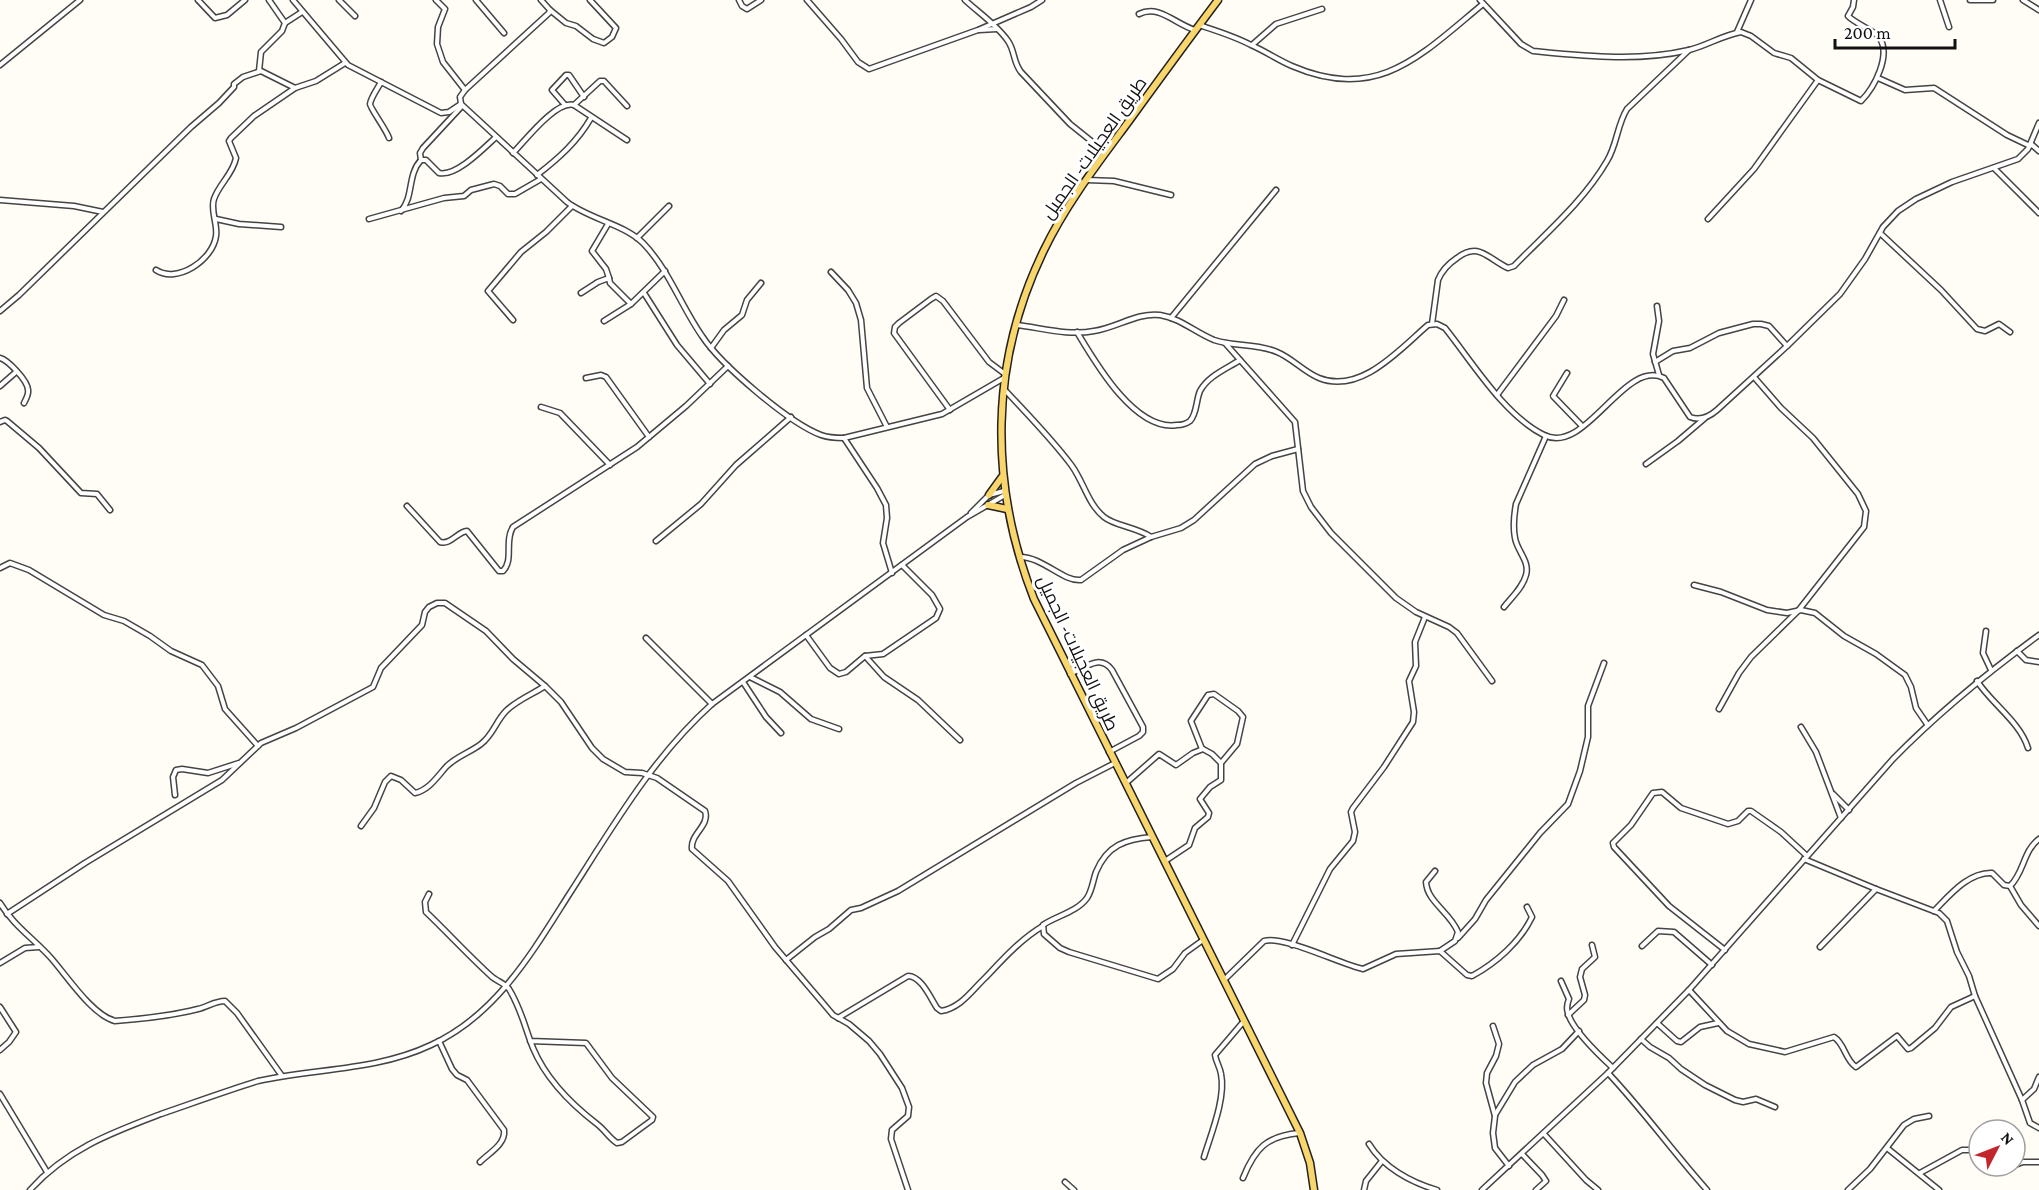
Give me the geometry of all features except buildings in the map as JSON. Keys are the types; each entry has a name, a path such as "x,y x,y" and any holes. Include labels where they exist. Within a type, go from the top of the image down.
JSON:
{"main road":[{"name":"طريق العجيلات- الجميل","path":"1218,0 1105,152 1058,223 1044,250 1015,325 1005,376 1001,434 1003,476 1007,509 1019,557 1034,600 1300,1133 1308,1156 1314,1190"},
{"path":"989,495 1003,476"},
{"path":"988,505 1007,509"}],"street":[{"path":"198,0 212,16 218,18 230,13 245,0"},
{"path":"269,0 285,23"},
{"path":"293,0 345,63 441,113 449,112 461,105"},
{"path":"339,0 355,16"},
{"path":"436,0 445,9 437,32 440,54 443,62 465,90"},
{"path":"476,0 504,33"},
{"path":"542,0 566,23 576,26 593,39 604,43 613,35 616,28 590,0"},
{"path":"739,0 747,9 760,0"},
{"path":"807,0 862,67 869,69 978,30 1042,0"},
{"path":"965,0 997,29 1010,45 1015,64 1021,72 1070,124 1105,152"},
{"path":"1737,32 1751,0"},
{"path":"1138,14 1145,11 1156,11 1180,25 1252,45 1290,66 1319,76 1342,80 1363,80 1397,70 1440,39 1481,2 1496,15 1521,44 1533,51 1629,58 1656,56 1689,50 1741,32 1751,36 1774,53 1791,58 1818,80 1861,101 1878,78 1885,57 1878,36 1848,16 1854,0"},
{"path":"1940,0 1949,27"},
{"path":"1970,0 1993,0"},
{"path":"2023,0 2039,10"},
{"path":"0,64 77,1"},
{"path":"1252,45 1276,24 1322,9"},
{"path":"550,10 465,90 460,98 461,105 572,206 637,238 665,271 701,335 711,348 761,395 791,417 824,436 844,438 950,411 1005,376 989,362 939,297 933,297 899,323 894,333 950,411"},
{"path":"259,71 261,52 282,31 285,23 302,12"},
{"path":"978,30 997,29"},
{"path":"1432,324 1438,280 1448,265 1472,250 1481,252 1508,268 1514,266 1587,193 1610,156 1621,118 1627,109 1689,50"},
{"path":"156,270 166,274 178,274 194,265 214,245 217,231 214,198 232,172 236,158 229,141 231,138 254,116 295,88 316,81 345,63"},
{"path":"0,311 191,127 219,103 243,76 259,71 295,88"},
{"path":"565,105 552,90 566,75 569,75 584,97"},
{"path":"1878,78 1905,90 1934,88 2007,135 2039,151"},
{"path":"1708,219 1754,169 1818,80"},
{"path":"574,105 600,81 604,81 627,106"},
{"path":"381,82 370,104 389,138"},
{"path":"400,211 406,204 415,169 421,160 420,153 461,105"},
{"path":"513,153 543,122 565,105 574,105 627,140"},
{"path":"537,175 572,146 591,118"},
{"path":"1646,464 1714,413 1840,294 1880,233 1898,211 1916,199 1952,182 2018,159 2030,145 2039,123"},
{"path":"421,160 426,160 439,173 448,173 469,160 496,137"},
{"path":"1994,168 2039,213"},
{"path":"369,219 453,196 464,196 471,190 494,184 512,195 541,179"},
{"path":"1086,180 1114,180 1171,195"},
{"path":"1171,318 1276,190"},
{"path":"408,195 418,206"},
{"path":"0,200 74,206 103,212"},
{"path":"513,320 488,291 521,252 546,232 572,206"},
{"path":"637,238 669,206"},
{"path":"216,219 239,224 281,227"},
{"path":"608,224 592,250 606,269 610,283 631,304"},
{"path":"1880,233 1941,290 1977,329 1985,331 1999,324 2010,332"},
{"path":"604,321 631,304 665,271"},
{"path":"831,272 848,290 856,303 861,320 867,388 887,427"},
{"path":"581,293 609,278"},
{"path":"711,348 724,330 742,315 747,300 761,283"},
{"path":"644,293 677,345 711,384"},
{"path":"1497,395 1556,316 1564,300"},
{"path":"1657,306 1659,321 1653,354 1659,376"},
{"path":"1015,325 1077,332 1099,330 1149,315 1171,318 1207,337 1224,343 1270,349 1322,379 1344,381 1383,365 1399,353 1414,336 1432,324 1441,325 1497,395 1519,418 1551,438 1566,437 1641,377 1648,375 1659,376 1668,382 1690,417 1705,418"},
{"path":"1654,362 1673,351 1690,348 1719,333 1753,324 1769,326 1787,346"},
{"path":"1077,332 1117,393 1147,417 1167,426 1181,425 1190,421 1204,385 1240,360"},
{"path":"1224,343 1295,422 1303,491 1336,539 1396,598 1425,617 1457,633 1492,681"},
{"path":"0,358 6,360 28,389 24,403"},
{"path":"407,506 440,542 447,542 462,531 467,531 499,570 503,571 508,566 508,538 513,527 610,465 649,437 711,384 728,366"},
{"path":"0,386 16,372"},
{"path":"1567,373 1553,396 1582,426"},
{"path":"586,378 601,375 606,377 649,437"},
{"path":"1719,709 1739,673 1751,657 1798,611 1864,527 1866,511 1858,494 1813,438 1781,408 1754,376"},
{"path":"1004,388 1072,465 1089,499 1102,516 1107,520 1136,528 1151,537"},
{"path":"541,406 560,413 610,465"},
{"path":"656,541 701,504 736,465 791,417"},
{"path":"0,422 7,421 39,448 81,494 97,494 110,510"},
{"path":"1504,607 1527,573 1525,560 1515,538 1514,512 1546,436"},
{"path":"844,438 886,505 887,518 883,543 892,573"},
{"path":"1019,557 1038,560 1072,579 1082,580 1123,550 1151,537 1181,528 1194,520 1255,464 1299,448"},
{"path":"967,517 989,495 1005,493"},
{"path":"30,1190 47,1172 67,1157 109,1134 221,1093 282,1076 382,1063 439,1041 478,1014 507,986 534,949 648,775 684,730 712,704 967,517 1005,493"},
{"path":"0,568 10,563 29,570 104,615 124,621 171,651 202,665 218,686 225,709 258,746"},
{"path":"806,635 830,668 836,673 846,672 865,656 886,651 936,618 940,612 936,600 902,565"},
{"path":"1694,585 1721,592 1767,610 1815,613 1844,636 1876,654 1905,675 1911,687 1916,708 1928,724"},
{"path":"7,914 85,863 222,780 258,746 354,699 373,687 381,668 418,631 429,606 445,603 486,631 513,659 545,686 561,702 592,748 603,759 621,771 657,778 705,811 706,821 692,842 692,849 729,881 763,931 822,1002 838,1018 858,1031 880,1054 908,1100 908,1116 892,1130 891,1134 908,1190"},
{"path":"1292,945 1330,869 1353,841 1355,832 1351,812 1353,807 1394,753 1413,722 1414,712 1409,681 1416,666 1414,642 1425,617"},
{"path":"1986,631 1983,653 1991,670"},
{"path":"1482,1190 1608,1073 1689,990 1893,759 1928,724 1977,681 2039,635"},
{"path":"646,638 712,704"},
{"path":"2017,651 2026,660 2039,662"},
{"path":"865,656 884,676 918,700 960,740"},
{"path":"1070,674 1099,661 1105,662 1112,670 1143,728 1139,736 1109,752"},
{"path":"1224,980 1264,942 1270,940 1363,969 1395,954 1440,951 1458,938 1470,926 1486,900 1540,833 1568,804 1580,771 1588,737 1588,706 1604,663"},
{"path":"750,677 780,692 811,719 839,729"},
{"path":"1977,681 2015,726 2028,748"},
{"path":"743,682 766,717 781,734"},
{"path":"361,826 374,808 385,782 391,776 401,780 415,793 422,791 438,778 449,764 467,754 491,735 501,717 513,706 545,686"},
{"path":"1165,862 1190,845 1196,828 1208,817 1209,813 1200,799 1210,787 1221,780 1221,763 1237,744 1243,717 1214,694 1208,695 1191,721 1203,749 1221,763"},
{"path":"1801,727 1816,752 1841,818"},
{"path":"1125,784 1157,755 1176,765 1203,749"},
{"path":"176,795 173,772 178,769 208,773 239,763"},
{"path":"786,960 829,929 850,910 861,908 898,891 1076,783 1115,763"},
{"path":"1725,950 1669,906 1614,847 1613,843 1631,825 1653,793 1662,792 1681,808 1728,824 1738,821 1748,811 1751,811 1781,832 1806,858 1876,890 1939,913 1947,921 1975,996 2030,1123 2039,1128"},
{"path":"1832,794 1849,810"},
{"path":"838,1018 908,976 915,976 941,1011 954,1007 1043,925 1087,898 1102,861 1117,845 1133,838 1152,837"},
{"path":"2010,886 2017,877 2030,848 2039,839"},
{"path":"1435,872 1426,882 1428,893 1455,924 1458,938"},
{"path":"1934,911 1959,886 1984,873 1992,873 2004,885 2010,886"},
{"path":"2010,886 2021,905 2039,926"},
{"path":"1820,947 1876,890"},
{"path":"429,894 425,902 426,912 493,978 507,986 522,1017 530,1041 539,1060 553,1082 615,1142 622,1142 652,1120 653,1117 612,1078 586,1043 530,1041"},
{"path":"0,903 18,927 40,947 90,1004 108,1019 115,1021 138,1019 200,1009 219,1001 228,1002 282,1076"},
{"path":"1440,951 1467,975 1472,976 1496,960 1519,938 1532,917 1527,907"},
{"path":"1043,925 1042,929 1046,937 1060,948 1158,979 1173,969 1185,953 1203,939"},
{"path":"1642,946 1658,931 1674,932 1712,965"},
{"path":"1568,1015 1584,1000 1585,995 1580,977 1582,969 1595,957 1592,945"},
{"path":"0,963 25,948 40,947"},
{"path":"1561,981 1569,999 1568,1015 1579,1031 1613,1068"},
{"path":"1689,990 1718,1023 1741,1041 1782,1051 1834,1037 1840,1041 1850,1062 1856,1067 1897,1036 1908,1049 1911,1048 1935,1028 1951,1007 1975,996"},
{"path":"0,1008 4,1017 16,1029 9,1042 0,1050"},
{"path":"1203,1157 1222,1087 1221,1073 1215,1055 1244,1020"},
{"path":"1657,1023 1681,1042 1700,1027 1718,1023"},
{"path":"1493,1026 1499,1044 1496,1056 1487,1073 1486,1083 1495,1116 1495,1149 1509,1166"},
{"path":"1495,1116 1515,1082 1533,1065 1562,1049 1579,1031"},
{"path":"1641,1039 1705,1085 1735,1100 1743,1102 1756,1099 1775,1107"},
{"path":"439,1041 452,1069 457,1075 467,1080 504,1130 505,1136 502,1141 480,1162"},
{"path":"1608,1073 1707,1190"},
{"path":"2022,1100 2034,1089 2039,1077"},
{"path":"0,1094 47,1172"},
{"path":"1848,1190 1870,1169 1904,1125 1914,1119 1929,1116"},
{"path":"1243,1178 1248,1165 1264,1144 1280,1136 1300,1133"},
{"path":"1544,1134 1598,1190"},
{"path":"1368,1144 1382,1161 1419,1184 1437,1190"},
{"path":"1887,1148 1939,1190"},
{"path":"1920,1173 1958,1152 1967,1151"},
{"path":"1522,1154 1546,1181 1536,1190"},
{"path":"1364,1190 1366,1181 1382,1161"},
{"path":"1065,1182 1074,1190"}]}
